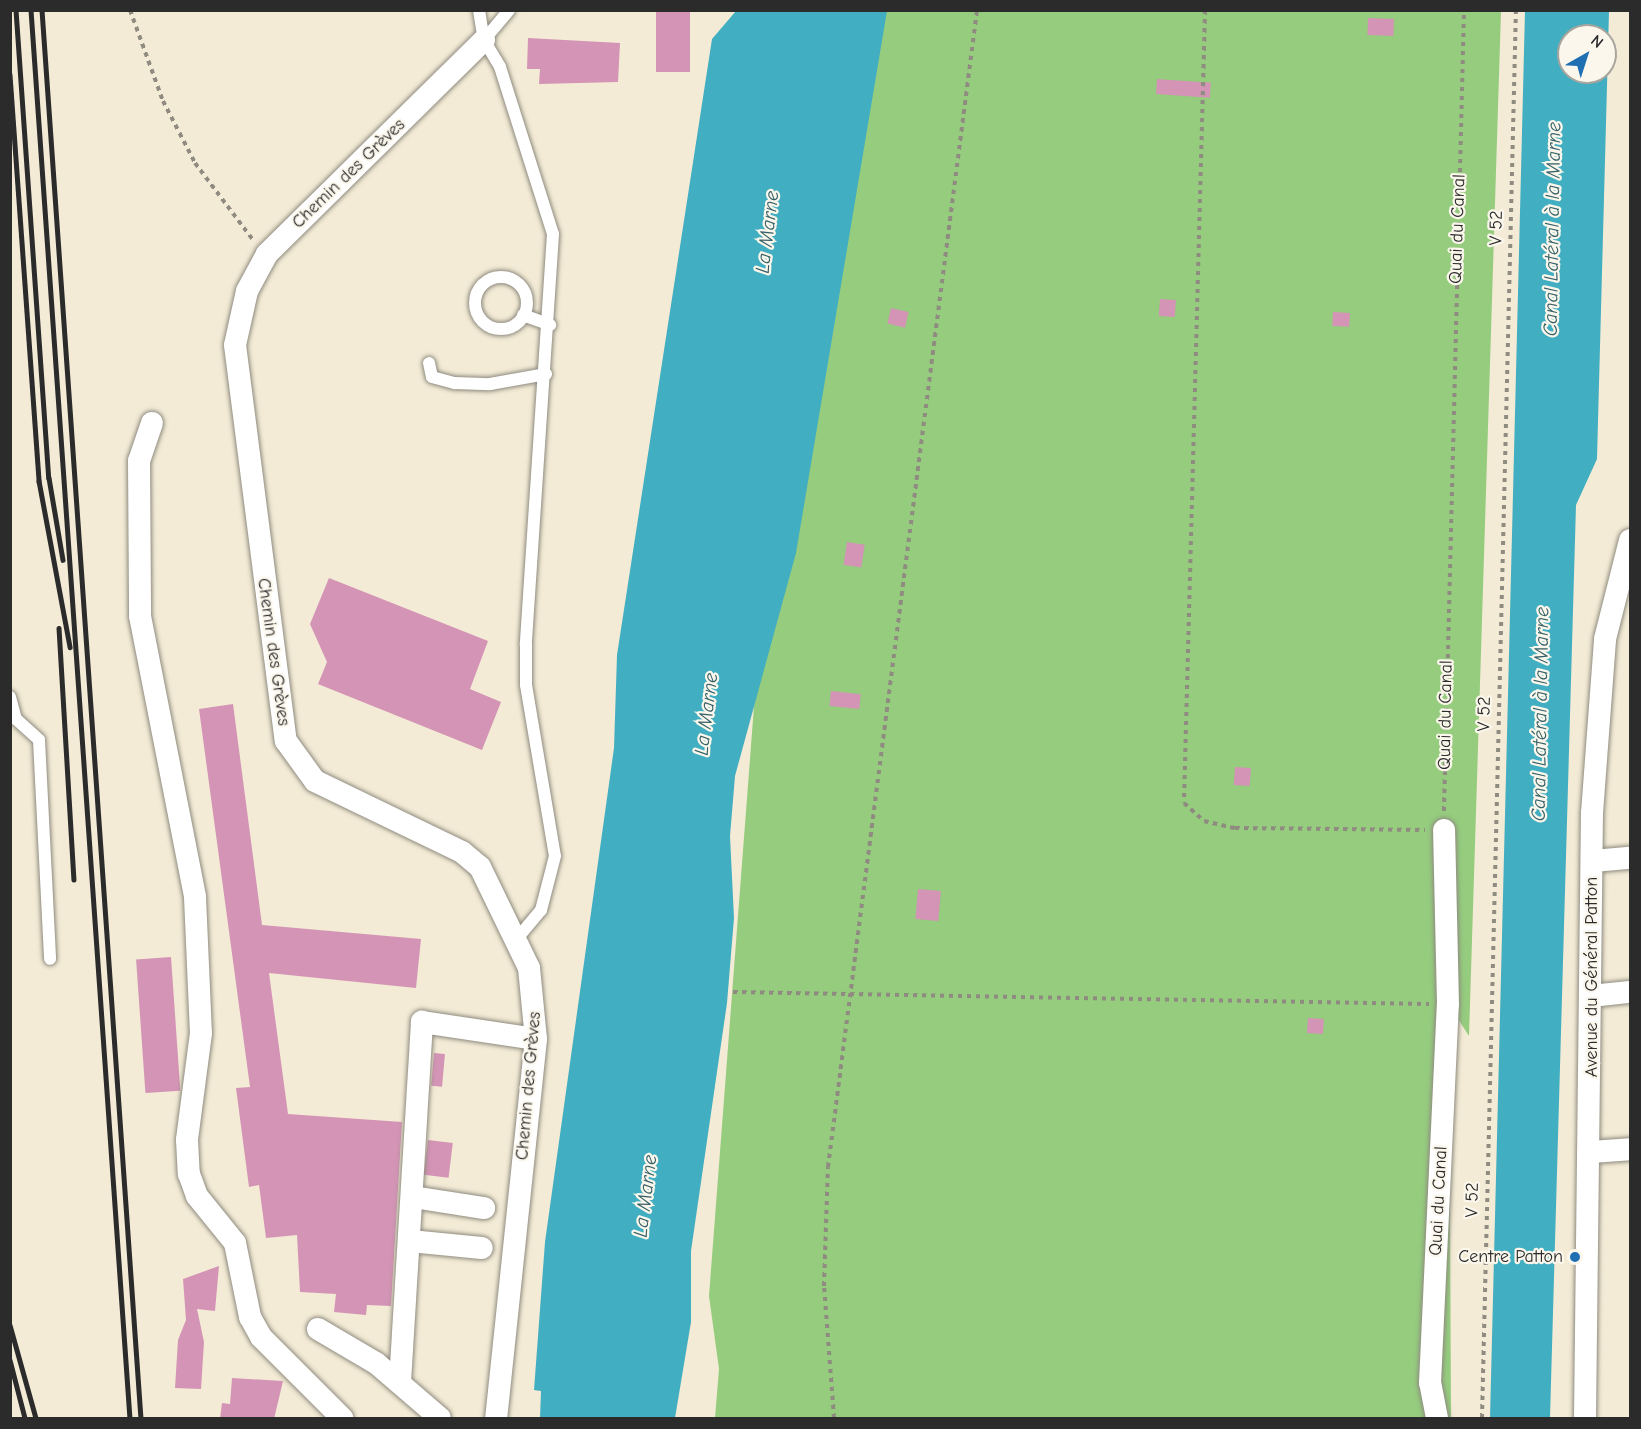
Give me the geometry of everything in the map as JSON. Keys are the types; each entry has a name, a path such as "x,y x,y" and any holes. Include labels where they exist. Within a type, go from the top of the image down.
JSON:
{"street":[{"name":"Chemin des Grèves","path":"484,40 267,254 247,291 235,345 286,741 315,781 462,852 489,881 529,968 536,1039 496,1419"},
{"path":"152,423 139,461 140,616 195,897 201,1034 187,1140 189,1174 197,1196 235,1243 250,1317 261,1337 342,1419"},
{"name":"Avenue du Général Patton","path":"1585,1419 1591,1152 1593,861 1599,699 1605,639 1624,589 1630,540"},
{"name":"Quai du Canal","path":"1437,1419 1430,1383 1448,1004 1444,830"},
{"path":"1593,861 1630,858"},
{"path":"1591,996 1630,992"},
{"path":"400,1382 422,1022 536,1039"},
{"path":"1591,1152 1630,1149"},
{"path":"413,1197 484,1208"},
{"path":"410,1241 482,1248"},
{"path":"318,1329 400,1382 440,1419"}],"lane":[{"path":"479,10 484,40 500,67 553,234 546,374 526,655 555,856 541,910 517,939"},
{"path":"484,40 509,10"},
{"path":"509,278 523,289 523,315 505,328 486,324 476,309 477,293 489,279 509,278"},
{"path":"523,315 549,326"},
{"path":"429,363 432,376 455,383 490,384 546,374"},
{"path":"10,697 16,719 39,740 50,959"}],"path":[{"path":"130,10 163,101 195,163 221,205 267,254"},
{"path":"834,1419 824,1286 828,1167 976,10"},
{"path":"1205,10 1184,803 1204,821 1235,828 1444,830"},
{"name":"Quai du Canal","path":"1444,830 1464,10"},
{"name":"V 52","path":"1482,1419 1516,10"},
{"path":"733,993 1448,1004"}],"green space":[{"path":"876,11 1501,11 1469,1036 1449,1005 1451,1418 715,1418 719,1369 709,1296 757,667"}],"water":[{"name":"La Marne","path":"736,11 887,11 796,553 735,776 730,836 734,918 727,1003 691,1251 691,1322 675,1418 540,1418 541,1391 534,1390 545,1242 614,748 617,655 712,39"},
{"name":"Canal Latéral à la Marne","path":"1525,11 1609,11 1609,24 1557,24 1557,84 1607,84 1597,459 1576,505 1550,1418 1490,1418"}],"building":[{"path":"656,10 690,10 690,72 656,72"},
{"path":"1368,18 1394,19 1393,36 1367,35"},
{"path":"528,38 620,43 618,82 539,84 540,69 527,69"},
{"path":"1157,79 1211,83 1210,98 1156,94"},
{"path":"1160,299 1176,300 1175,317 1159,316"},
{"path":"891,308 909,312 905,328 887,324"},
{"path":"1333,312 1350,313 1349,327 1332,326"},
{"path":"847,542 865,545 861,568 843,565"},
{"path":"329,578 488,641 470,689 501,702 482,750 318,684 327,662 310,624"},
{"path":"831,691 861,694 859,709 829,706"},
{"path":"233,704 262,925 421,939 416,988 269,973 288,1114 402,1122 391,1306 367,1305 366,1315 334,1312 336,1294 300,1292 297,1235 266,1238 259,1185 249,1187 236,1088 250,1087 199,709"},
{"path":"1235,767 1251,768 1250,786 1234,785"},
{"path":"918,889 941,891 938,921 915,919"},
{"path":"171,957 180,1091 145,1093 136,959"},
{"path":"1308,1018 1324,1019 1323,1034 1307,1033"},
{"path":"434,1053 445,1054 442,1087 431,1086"},
{"path":"428,1140 453,1143 449,1178 424,1175"},
{"path":"219,1266 215,1311 197,1309 204,1342 201,1389 175,1388 178,1340 186,1320 183,1279"},
{"path":"232,1378 283,1381 274,1419 220,1419 222,1403 230,1404"}],"railway":[{"path":"16,10 49,478 63,560"},
{"path":"31,10 130,1418"},
{"path":"42,10 141,1418"},
{"path":"10,75 39,481 70,647"},
{"path":"59,628 74,880"},
{"path":"10,1325 36,1418"},
{"path":"10,1360 25,1418"}],"place":[{"name":"Centre Patton","path":"1575,1257"}]}
